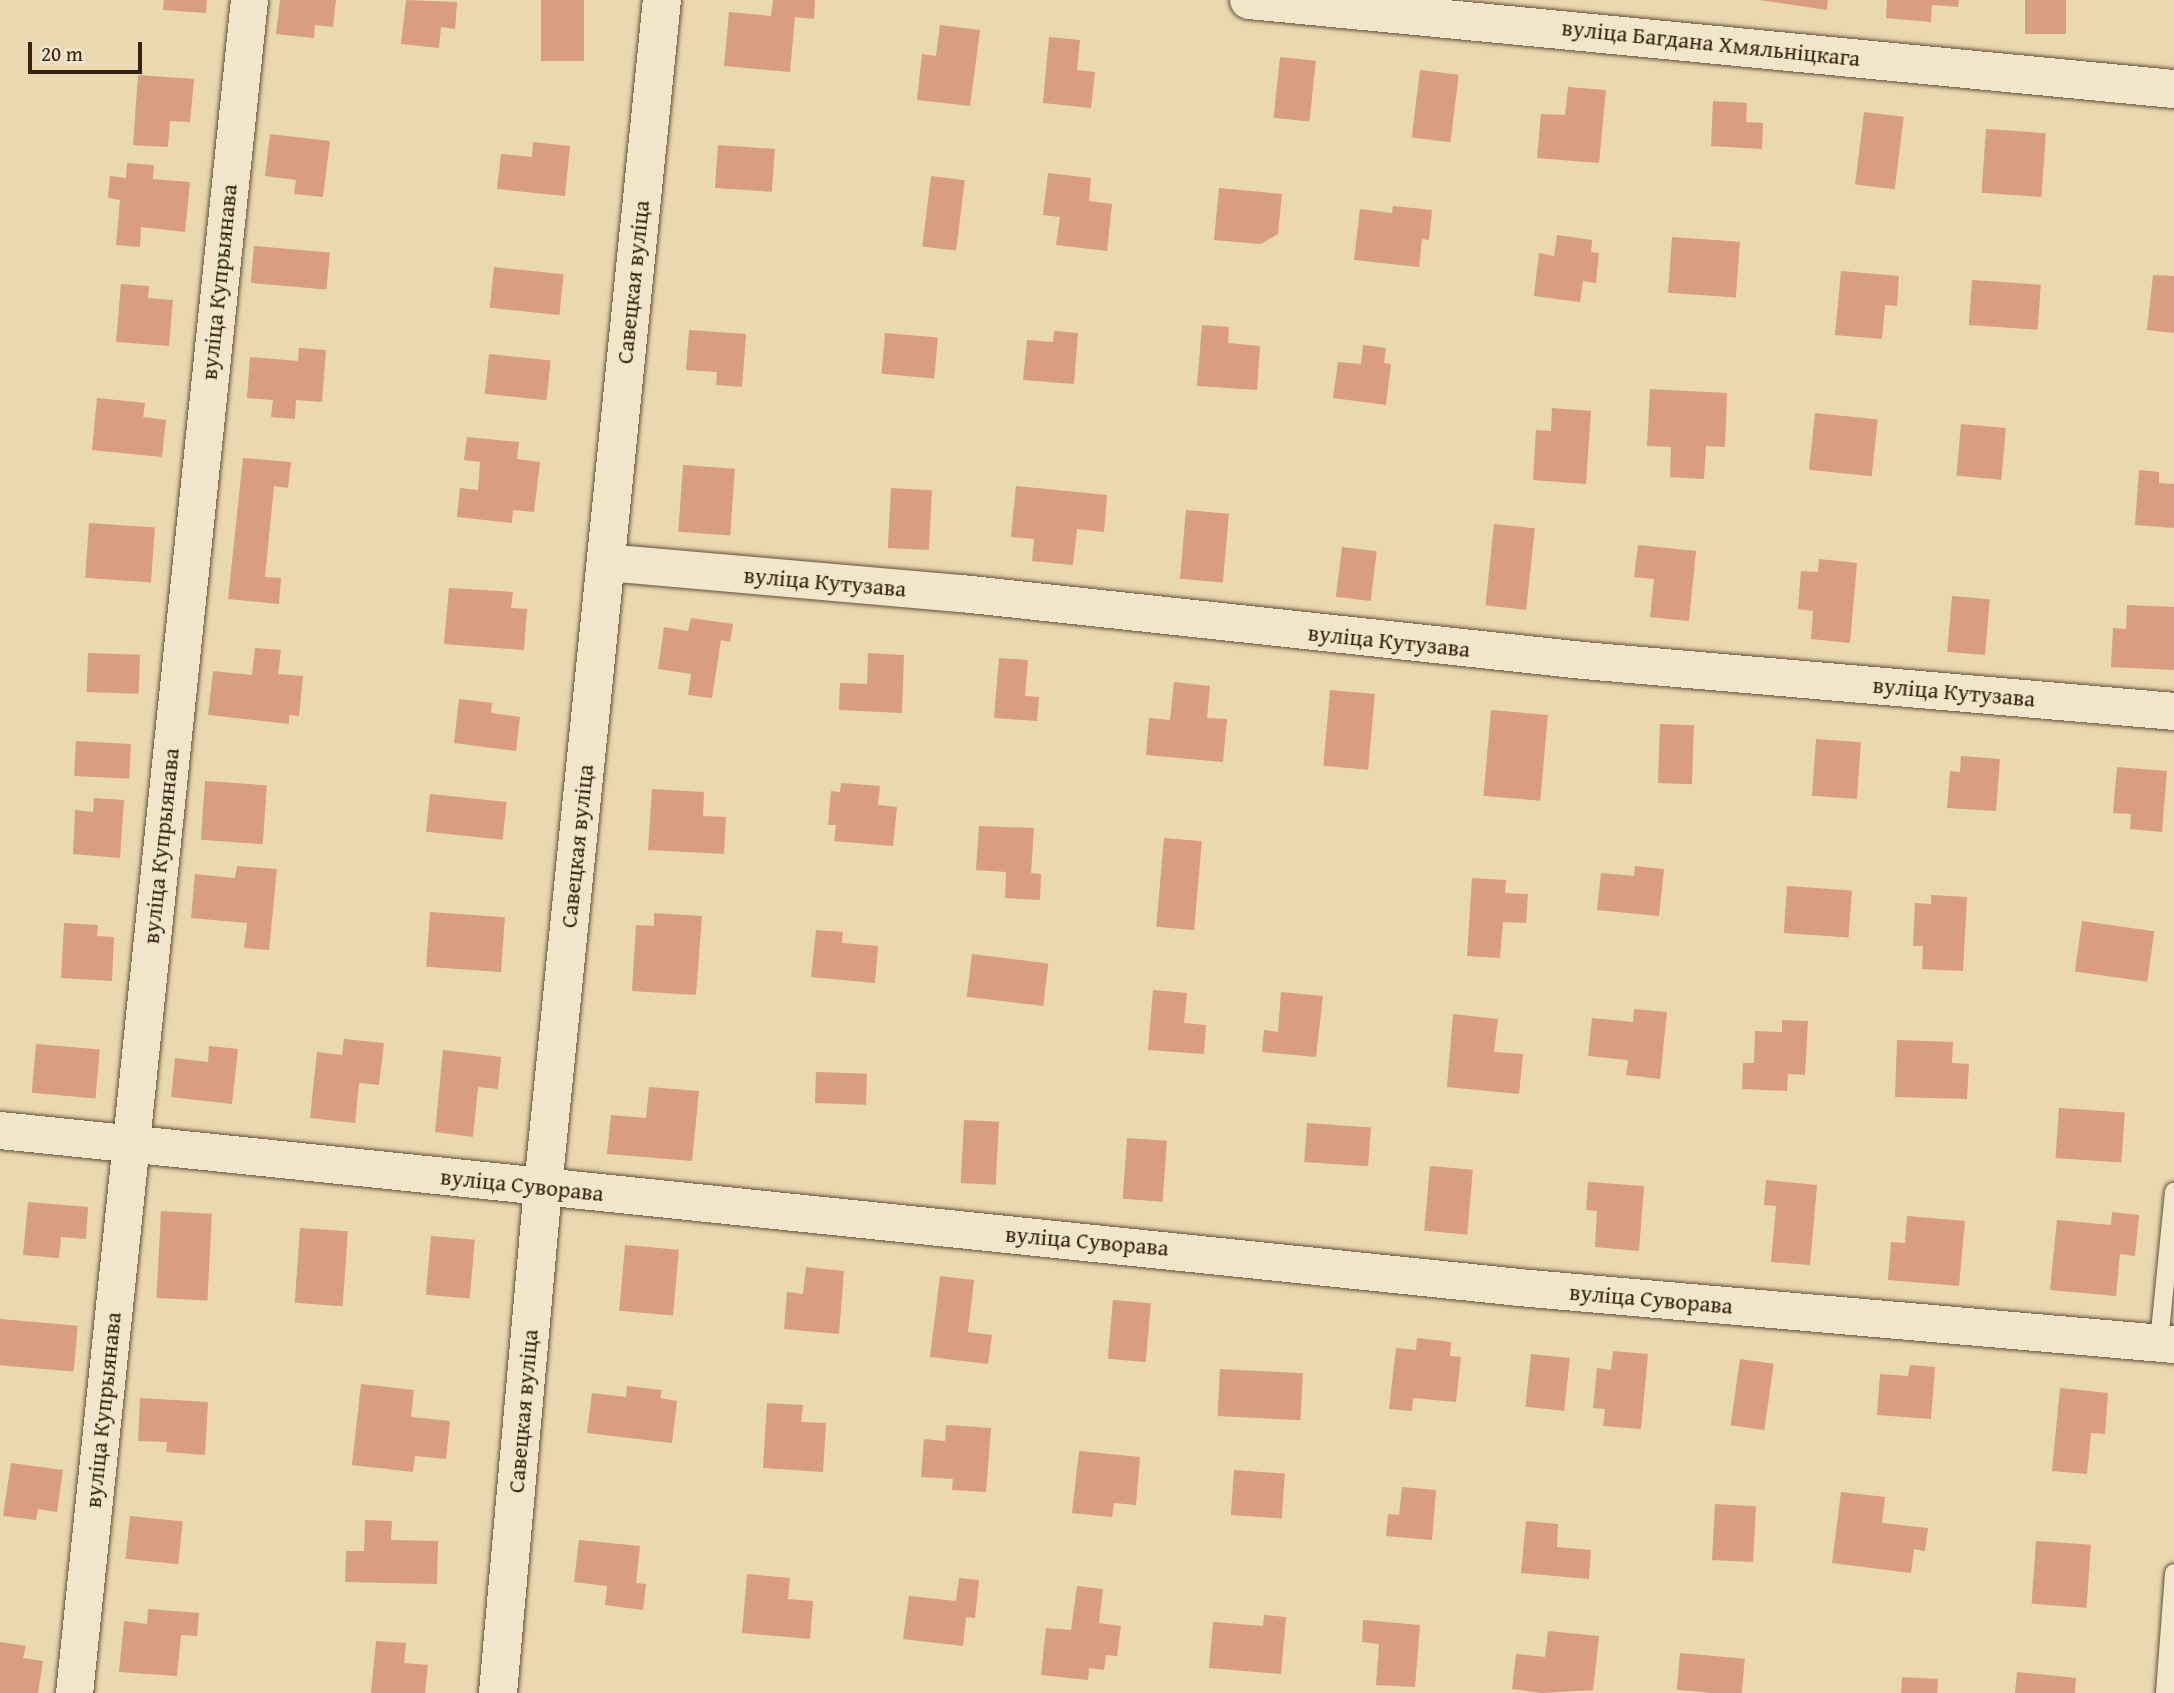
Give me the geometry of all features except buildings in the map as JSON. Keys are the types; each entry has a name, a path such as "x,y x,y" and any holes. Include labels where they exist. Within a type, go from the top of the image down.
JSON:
{"street":[{"name":"вуліца Купрыянава","path":"74,1693 248,0"},
{"name":"Савецкая вуліца","path":"498,1693 543,1187 662,0"},
{"name":"вуліца Багдана Хмяльніцкага","path":"1249,0 2174,89"},
{"name":"вуліца Кутузава","path":"605,562 961,593 1569,659 2174,711"},
{"name":"вуліца Суворава","path":"0,1130 1518,1287 2167,1343"}],"lane":[{"path":"2167,1343 2174,1192"},
{"path":"2165,1693 2174,1573"}]}
